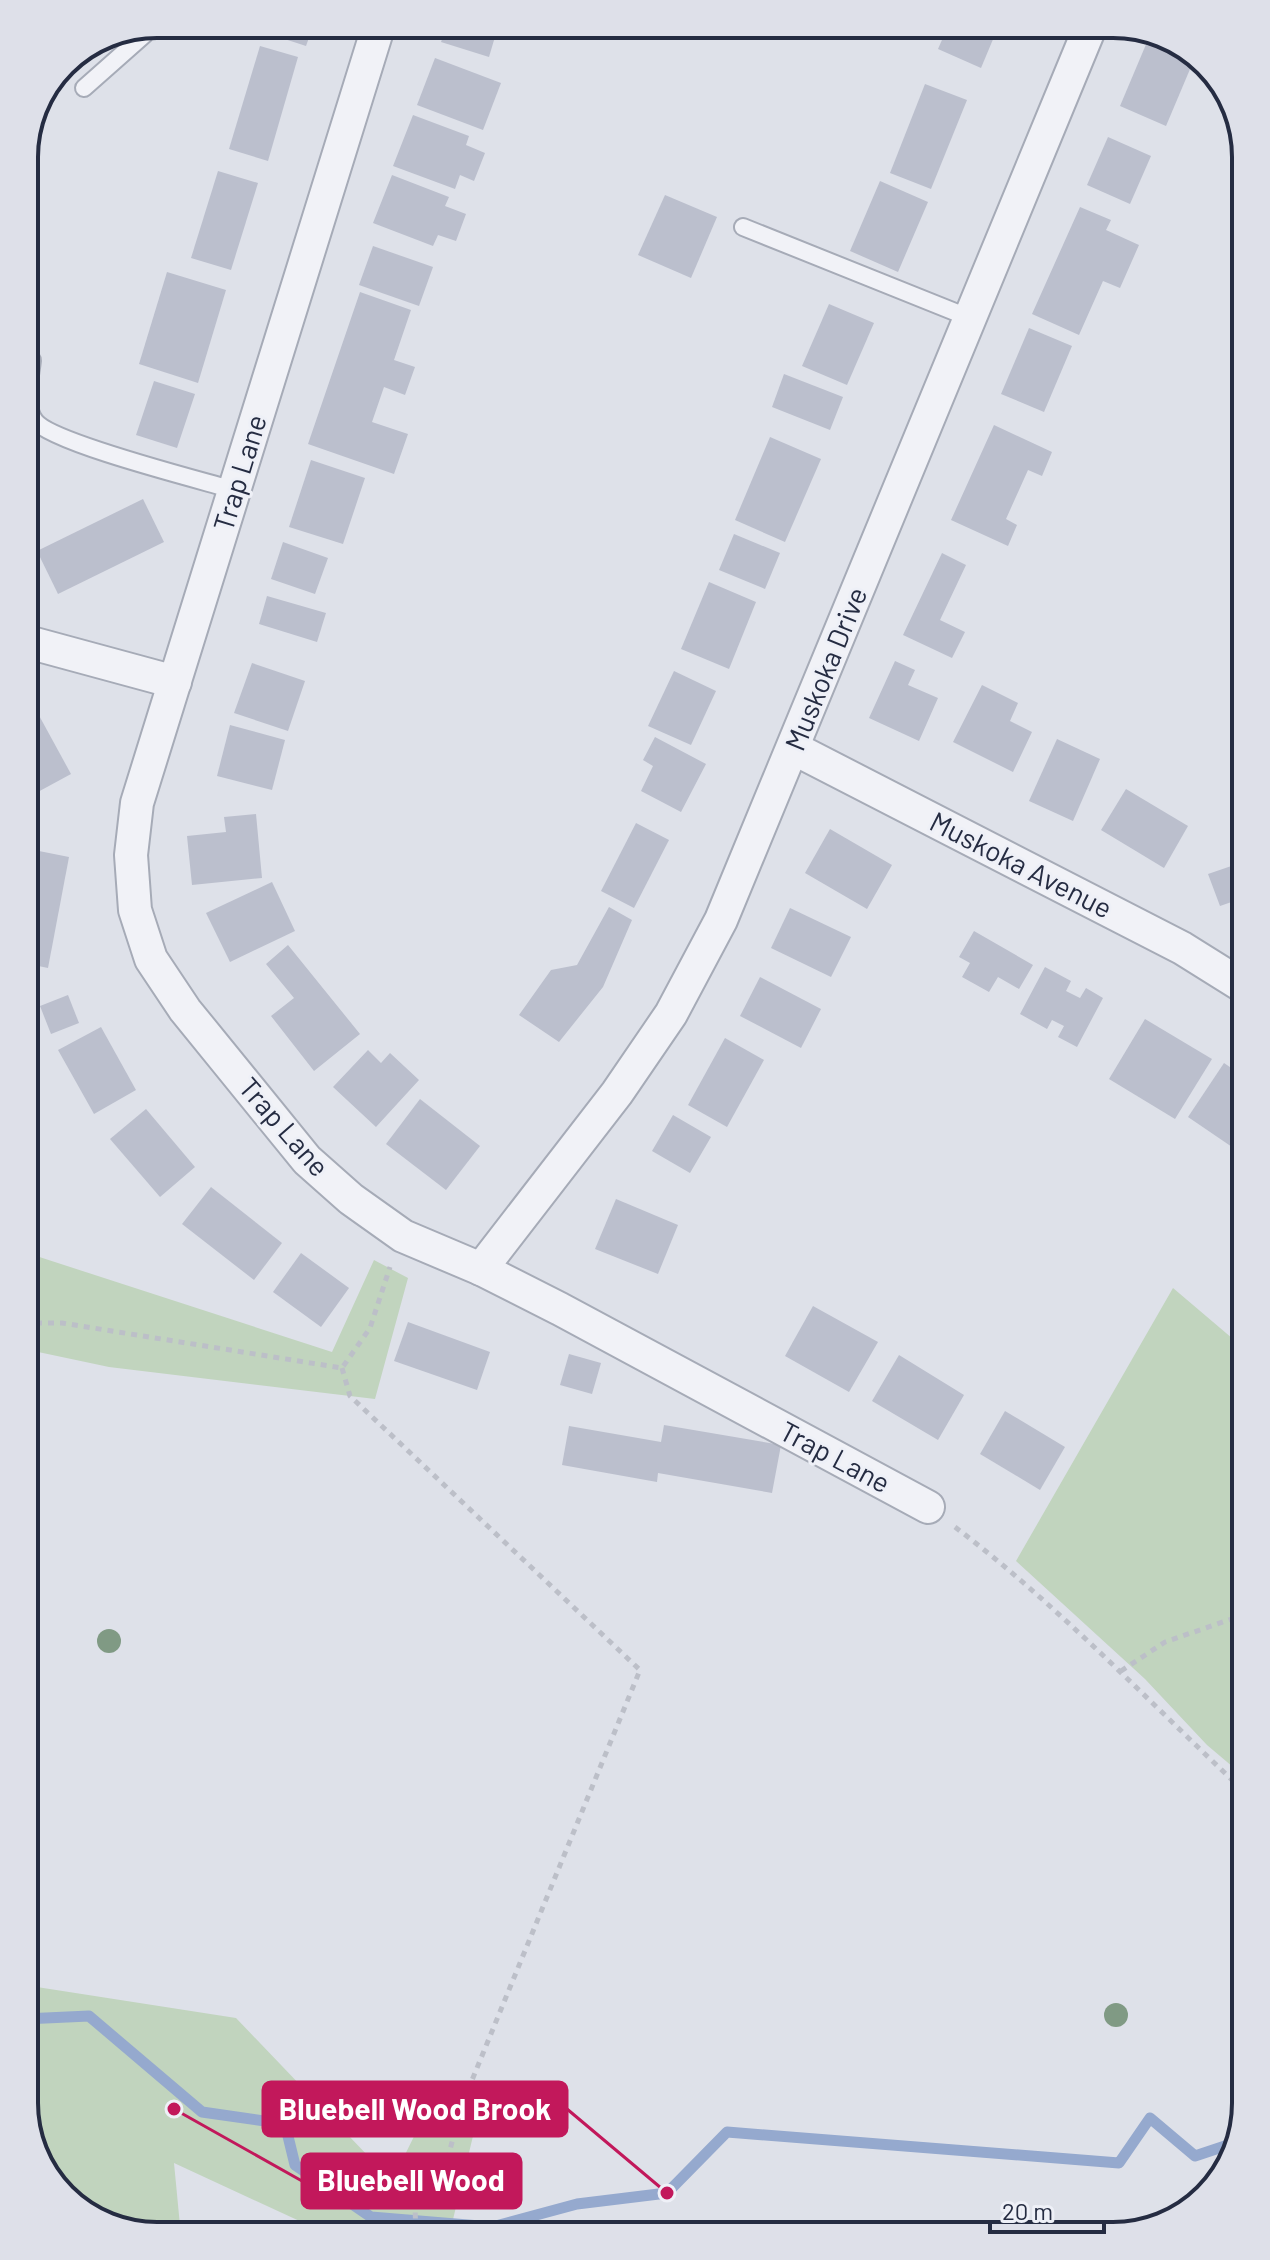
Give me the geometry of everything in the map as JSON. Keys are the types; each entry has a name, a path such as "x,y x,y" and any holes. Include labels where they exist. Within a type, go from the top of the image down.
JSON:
{"street":[{"name":"Trap Lane","path":"375,38 137,803 131,855 135,910 151,959 185,1010 307,1160 351,1199 403,1236 481,1269 928,1507"},
{"name":"Muskoka Drive","path":"481,1269 617,1093 671,1014 721,920 1086,38"},
{"path":"38,645 175,682"},
{"name":"Muskoka Avenue","path":"793,748 1182,948 1232,979"}],"lane":[{"path":"84,88 139,40"},
{"path":"743,227 970,318"},
{"path":"38,424 68,439 234,490"}],"path":[{"path":"342,1368 370,1328 403,1236"},
{"path":"38,1324 77,1325 342,1368"},
{"path":"342,1368 350,1396 640,1670 461,2107 442,2181 415,2206 416,2222"},
{"path":"928,1507 990,1554 1121,1671 1232,1779"},
{"path":"1121,1671 1165,1642 1232,1619"}],"green space":[{"path":"38,1257 332,1352 374,1260 408,1278 375,1399 109,1367 38,1352"},
{"path":"1173,1288 1232,1338 1232,1766 1207,1745 1145,1679 1016,1561"},
{"path":"38,1987 236,2018 392,2181 432,2100 479,2111 452,2222 302,2222 174,2163 180,2222 134,2220 105,2210 79,2192 58,2169 42,2134 39,2118"}],"building":[{"path":"281,38 309,38 306,46"},
{"path":"442,38 495,38 489,57 441,42"},
{"path":"943,38 994,38 981,68 938,49"},
{"path":"1147,43 1165,50 1191,68 1166,126 1120,106"},
{"path":"260,46 298,57 268,161 229,149"},
{"path":"435,58 501,83 483,130 417,105"},
{"path":"925,84 967,100 931,189 890,173"},
{"path":"413,115 469,136 466,145 485,153 474,181 460,175 455,189 393,166"},
{"path":"1108,137 1151,156 1130,204 1087,185"},
{"path":"218,171 258,183 231,270 191,258"},
{"path":"392,175 449,197 445,206 466,214 456,241 438,235 433,246 373,223"},
{"path":"880,181 928,202 898,272 850,251"},
{"path":"665,195 717,217 691,278 638,255"},
{"path":"1080,207 1111,220 1106,230 1139,245 1120,288 1103,281 1079,335 1032,314"},
{"path":"373,246 433,267 419,306 359,285"},
{"path":"167,272 226,290 198,383 139,364"},
{"path":"360,292 411,310 394,360 415,367 405,395 384,387 372,422 408,434 394,474 308,444"},
{"path":"829,304 874,323 847,385 802,366"},
{"path":"1029,328 1072,346 1044,412 1001,394"},
{"path":"784,374 843,397 830,430 772,407"},
{"path":"154,381 195,394 177,448 136,435"},
{"path":"994,425 1052,452 1042,476 1028,470 1006,519 1017,525 1008,546 951,520"},
{"path":"770,437 821,459 785,542 735,520"},
{"path":"311,460 365,478 343,544 289,527"},
{"path":"143,499 164,542 58,594 38,551"},
{"path":"734,534 780,553 765,589 719,570"},
{"path":"283,542 328,558 315,594 271,579"},
{"path":"942,553 966,565 940,620 965,632 952,658 903,635"},
{"path":"709,582 756,602 729,669 681,649"},
{"path":"267,596 326,613 317,642 259,624"},
{"path":"895,661 915,670 908,685 938,698 919,741 869,718"},
{"path":"252,663 305,681 288,731 234,713"},
{"path":"674,671 716,691 691,745 648,726"},
{"path":"982,685 1018,703 1010,721 1032,732 1013,772 953,742"},
{"path":"38,714 71,774 38,792"},
{"path":"230,725 285,740 272,790 217,776"},
{"path":"655,737 706,764 681,812 641,791 653,766 643,760"},
{"path":"1057,739 1100,759 1073,821 1029,801"},
{"path":"1126,789 1188,826 1164,868 1101,830"},
{"path":"256,814 262,878 192,885 187,836 226,832 224,817"},
{"path":"636,823 669,840 634,908 601,891"},
{"path":"830,829 892,865 867,909 805,873"},
{"path":"38,851 69,857 48,968 38,966"},
{"path":"1232,866 1232,902 1220,906 1208,874"},
{"path":"272,882 295,931 230,962 206,913"},
{"path":"609,907 632,920 603,987 559,1042 519,1015 551,970 577,965"},
{"path":"790,908 851,937 831,977 771,948"},
{"path":"974,931 1033,965 1019,989 998,977 989,992 962,977 970,963 959,957"},
{"path":"288,945 360,1034 314,1071 271,1016 294,998 266,964"},
{"path":"1045,967 1071,981 1066,991 1080,998 1086,988 1103,998 1077,1047 1058,1037 1064,1026 1052,1020 1047,1029 1020,1014"},
{"path":"760,977 821,1009 801,1048 740,1016"},
{"path":"68,995 79,1023 51,1034 40,1006"},
{"path":"1145,1019 1212,1059 1175,1119 1109,1079"},
{"path":"101,1027 136,1090 94,1114 58,1050"},
{"path":"725,1038 764,1060 727,1127 688,1105"},
{"path":"368,1050 381,1063 390,1053 419,1080 376,1127 333,1087"},
{"path":"1224,1063 1232,1068 1232,1147 1188,1117"},
{"path":"420,1099 480,1146 446,1190 386,1144"},
{"path":"146,1109 195,1167 160,1197 110,1139"},
{"path":"673,1115 711,1137 690,1173 652,1151"},
{"path":"211,1187 282,1243 254,1280 182,1224"},
{"path":"616,1199 678,1225 658,1274 595,1249"},
{"path":"301,1253 349,1288 321,1327 273,1292"},
{"path":"813,1306 878,1342 849,1392 785,1356"},
{"path":"408,1322 490,1352 477,1390 394,1361"},
{"path":"569,1354 601,1363 592,1394 560,1385"},
{"path":"899,1355 964,1395 938,1440 872,1401"},
{"path":"1005,1411 1065,1447 1040,1490 980,1454"},
{"path":"664,1425 781,1445 772,1493 658,1473 657,1482 562,1465 569,1426 661,1442"}],"waterway":[{"path":"38,2018 89,2016 202,2112 285,2124 295,2165 371,2217 432,2222"},
{"path":"510,2222 577,2204 667,2193 727,2132 1119,2163 1150,2118 1195,2156 1223,2147"}],"place":[{"name":"Bluebell Wood","path":"174,2109"},
{"name":"Bluebell Wood Brook","path":"667,2193"}]}
